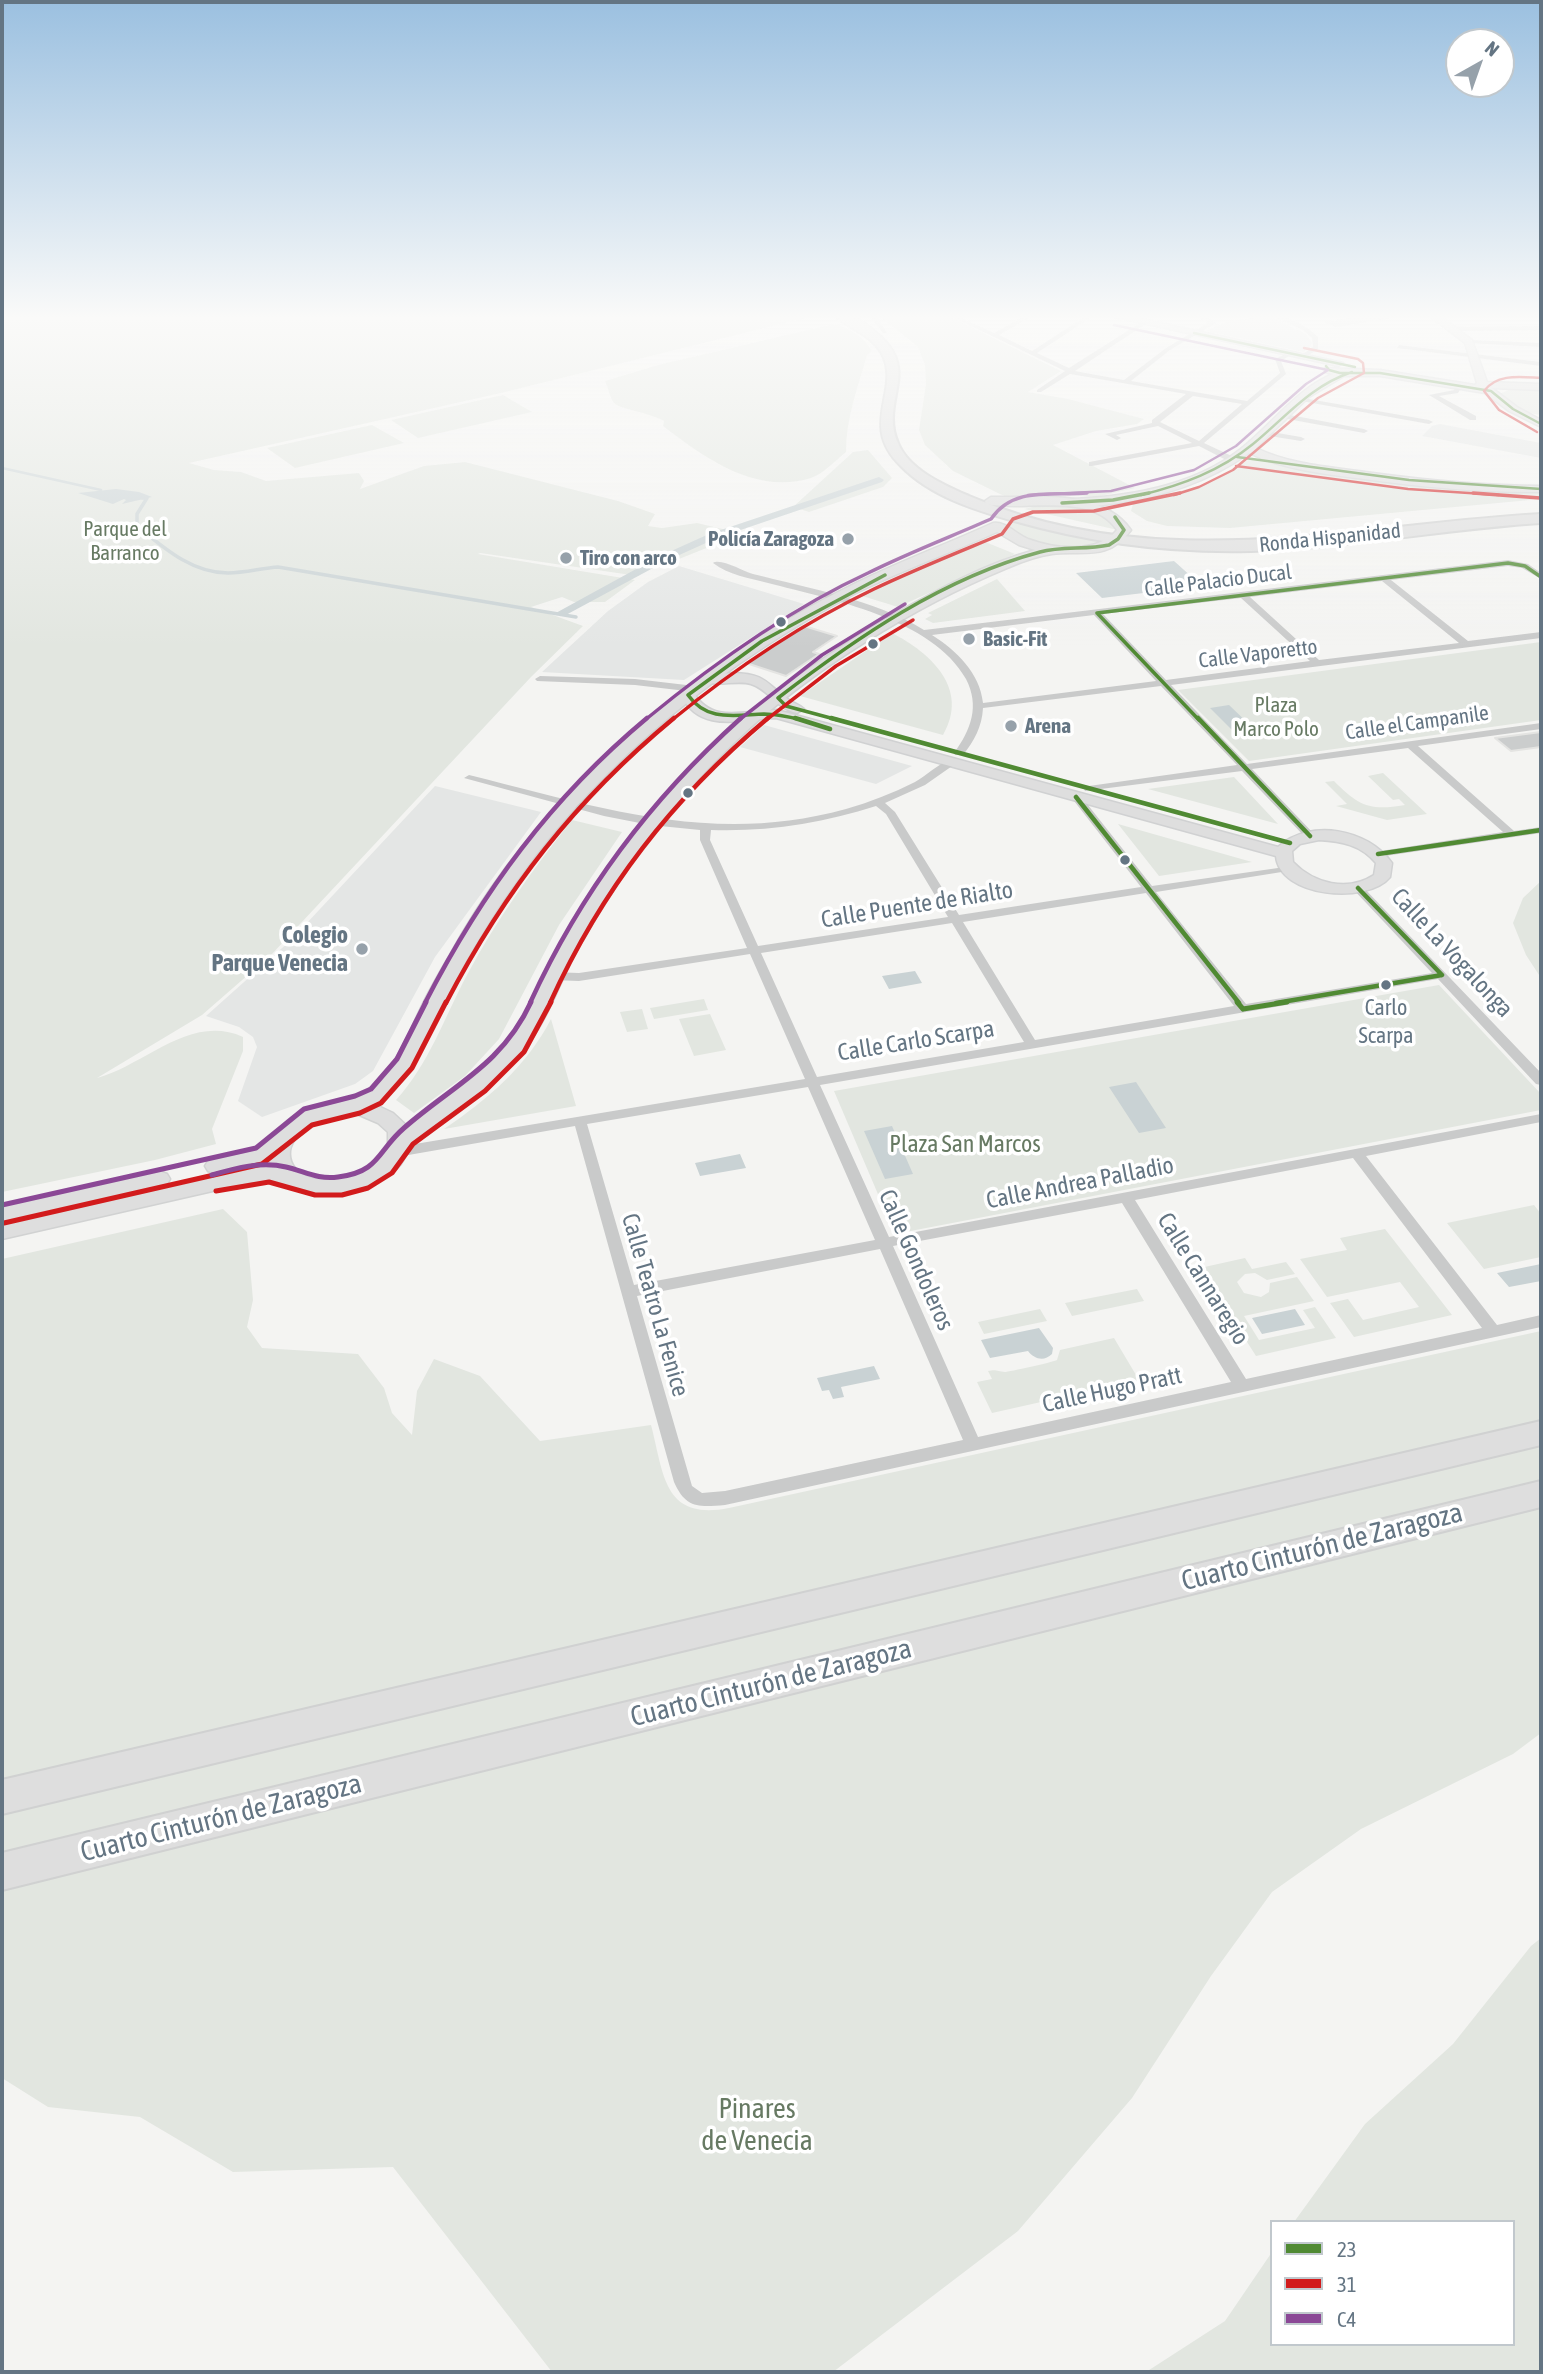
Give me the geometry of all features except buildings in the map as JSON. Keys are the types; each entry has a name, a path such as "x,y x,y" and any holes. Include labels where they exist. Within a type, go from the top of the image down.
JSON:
{"highway":[{"name":"Ronda Hispanidad","path":"886,427 898,455 924,478 1006,516 1070,524 1121,536 1182,545 1252,546 1310,542 1451,525 1541,519"},
{"name":"Ronda Hispanidad","path":"908,443 926,465 940,475 991,500 1006,516"},
{"name":"Ronda Hispanidad","path":"1121,536 1261,540 1454,519 1541,514"},
{"path":"2,1797 1541,1433"},
{"name":"Cuarto Cinturón de Zaragoza","path":"2,1872 1541,1494"}],"main road":[{"name":"Ronda Hispanidad","path":"991,500 1073,503 1115,517"},
{"name":"Ronda Hispanidad","path":"1035,502 1006,516 1014,540 1056,549 1100,547 1121,536"},
{"path":"2,1214 250,1158 279,1144 297,1124 310,1116 357,1107 378,1095 403,1067 432,1006 485,914 532,848 570,803 628,746 691,692 762,641 834,600 1006,516"},
{"path":"1115,517 1123,527 1121,536"},
{"path":"2,1231 252,1174 290,1176 315,1186 345,1185 374,1175 385,1167 399,1147 468,1094 506,1060 524,1035 551,976 594,901 650,822 693,772 755,715 821,665 895,619 996,570 1041,552 1056,549"},
{"path":"357,1107 385,1116 395,1124 399,1147"},
{"path":"279,1144 279,1157 290,1176"}],"street":[{"path":"1114,435 1143,427"},
{"path":"1165,427 1235,458 1273,460 1396,479 1541,489"},
{"path":"1092,464 1199,444 1220,427"},
{"path":"1073,503 1123,498 1186,482 1235,458 1273,427"},
{"path":"1346,427 1364,430"},
{"path":"1266,433 1301,439"},
{"path":"1248,448 1257,455 1273,460"},
{"path":"1115,517 1114,507 1123,498"},
{"path":"469,778 650,822 706,825 800,821 877,802 921,782 955,758 973,733 979,706 975,686 967,672 946,649 923,633 895,619 717,563"},
{"name":"Calle Palacio Ducal","path":"923,633 1518,564 1541,577"},
{"path":"1385,579 1466,644"},
{"path":"1244,596 1318,664"},
{"path":"540,679 635,682 691,692 694,706 707,713 726,716 777,714 1083,793 1287,855 1313,883 1336,888 1358,888 1372,884 1382,877 1385,867 1378,855 1348,839 1310,836 1097,613"},
{"name":"Calle Vaporetto","path":"979,706 1541,635"},
{"path":"709,679 750,679 765,685 786,706 955,758"},
{"name":"Calle el Campanile","path":"1083,793 1242,766 1541,726"},
{"path":"1410,744 1512,835"},
{"path":"1083,793 1150,890 1243,1009"},
{"path":"877,802 890,812 1032,1045"},
{"name":"Calle Gondoleros","path":"706,825 705,840 972,1443"},
{"path":"1378,855 1541,830"},
{"path":"1287,855 1310,836"},
{"name":"Calle Puente de Rialto","path":"551,976 579,977 1150,890 1287,855"},
{"name":"Calle La Vogalonga","path":"1358,888 1541,1081"},
{"name":"Calle Carlo Scarpa","path":"399,1147 580,1122 1441,975"},
{"name":"Calle Andrea Palladio","path":"627,1292 1541,1118"},
{"name":"Calle Teatro La Fenice","path":"580,1122 680,1473 686,1491 693,1497"},
{"path":"1356,1153 1493,1331"},
{"name":"Calle Cannaregio","path":"1126,1197 1242,1386"},
{"name":"Calle Hugo Pratt","path":"693,1497 707,1501 1541,1321"}],"shaded area":[{"path":"1431,427 1455,427 1541,443 1541,458 1422,436"},
{"path":"116,489 152,497 122,504 126,500 124,499 113,504 78,493"},
{"path":"1174,561 1202,586 1102,598 1076,573"},
{"path":"679,566 804,604 684,680 542,672 608,611 648,582"},
{"path":"1229,705 1254,729 1234,732 1210,708"},
{"path":"764,725 912,766 876,784 740,747"},
{"name":"Colegio Parque Venecia","path":"435,786 541,812 435,957 373,1071 355,1084 262,1117 238,1101 257,1047 253,1037 239,1027 206,1016 291,940"},
{"path":"915,971 922,983 889,989 882,976"},
{"path":"1136,1082 1166,1128 1139,1133 1109,1087"},
{"path":"892,1126 913,1174 885,1179 864,1131"},
{"path":"740,1154 746,1168 700,1176 695,1163"},
{"path":"1541,1264 1541,1281 1509,1287 1497,1273"},
{"path":"1295,1309 1305,1325 1262,1334 1252,1318"},
{"path":"1039,1328 1053,1348 1052,1354 1042,1359 1036,1358 1028,1351 990,1358 981,1340"},
{"path":"874,1366 880,1379 841,1387 844,1397 833,1399 829,1390 822,1391 817,1378"}],"green space":[{"name":"Parque del Barranco","path":"2,427 350,427 189,463 214,470 241,472 266,481 359,473 364,481 360,489 424,466 465,462 618,501 655,514 648,526 662,528 697,523 735,532 734,537 664,565 651,563 638,576 478,554 635,580 605,602 574,602 562,597 531,607 583,626 531,677 272,954 202,1015 97,1078 115,1072 186,1036 223,1031 243,1037 243,1051 212,1129 216,1144 155,1160 2,1192"},
{"path":"364,427 375,427 404,443 295,468 267,448"},
{"path":"401,427 467,427 418,438"},
{"path":"664,427 848,427 846,452 816,476 790,482 770,482 732,470"},
{"path":"919,427 1121,427 1096,431 1053,445 1135,488 1096,497 1046,494 1004,496 953,471 925,445"},
{"path":"868,450 892,478 883,487 809,512 793,507 853,452"},
{"path":"1248,460 1541,492 1541,499 1230,528 1167,526 1147,521 1131,511 1133,504 1212,482"},
{"path":"1042,505 1084,508 1101,516 1118,530 1024,509"},
{"path":"1009,517 1104,539 1081,547 1055,546 1030,539 1009,527"},
{"path":"983,541 1015,554 898,607 859,595"},
{"path":"997,579 1025,611 933,623 925,619 932,615 928,613"},
{"path":"892,633 932,662 949,688 952,702 950,718 943,735 800,696"},
{"name":"Plaza Marco Polo","path":"1541,642 1541,720 1249,761 1178,690"},
{"path":"1383,773 1427,814 1387,820 1336,806 1347,804 1325,782 1334,781 1365,805 1405,805 1399,799 1393,800 1368,776"},
{"path":"1234,777 1278,824 1148,789"},
{"path":"572,820 622,832 559,925 499,1039 465,1076 414,1113 396,1100 427,1056 467,975 503,914"},
{"path":"1118,824 1252,862 1159,876"},
{"path":"1541,881 1541,978 1526,955 1513,923 1523,898"},
{"name":"Plaza San Marcos","path":"1439,985 1541,1094 1541,1110 895,1234 834,1091"},
{"path":"704,999 708,1010 654,1019 650,1008"},
{"path":"642,1009 648,1029 627,1032 620,1012"},
{"path":"710,1014 726,1050 694,1056 679,1019"},
{"path":"551,1019 576,1106 444,1129 505,1081 530,1052"},
{"path":"1534,1205 1541,1214 1541,1257 1484,1269 1447,1223"},
{"name":"Pinares de Venecia","path":"223,1209 247,1232 253,1300 247,1327 262,1348 358,1354 384,1388 392,1413 412,1435 417,1391 434,1359 480,1376 540,1441 651,1425 659,1460 670,1490 679,1500 691,1507 707,1510 729,1508 1541,1331 1541,1733 1513,1754 1361,1829 1272,1892 1211,1976 1132,2098 1018,2231 833,2372 552,2372 393,2167 233,2172 140,2117 48,2107 2,2078 2,1259"},
{"path":"1385,1229 1452,1315 1354,1337 1330,1303 1348,1299 1363,1320 1419,1307 1400,1282 1327,1297 1300,1259 1347,1250 1340,1238"},
{"path":"1245,1258 1252,1269 1286,1262 1295,1274 1267,1280 1255,1273 1245,1274 1237,1282 1244,1293 1261,1297 1269,1292 1270,1283 1297,1277 1314,1301 1244,1316 1259,1340 1315,1328 1303,1310 1315,1307 1336,1338 1256,1356 1200,1268"},
{"path":"1137,1289 1144,1301 1072,1316 1065,1303"},
{"path":"1040,1309 1047,1321 984,1334 978,1322"},
{"path":"1114,1338 1139,1380 992,1413 977,1382 992,1379 988,1371 1005,1372 1048,1363 1057,1360 1060,1350"},
{"path":"1541,1938 1541,2372 1146,2372 1225,2321 1270,2255 1270,2346 1515,2346 1515,2220 1295,2220 1365,2124 1453,2044 1531,1946"}],"waterway":[{"path":"2,468 101,490"},
{"path":"560,614 662,559 713,536 879,480"},
{"path":"142,498 147,498 137,514 137,526 179,558 202,569 228,573 278,567 576,617"}],"transit line":[{"name":"C4","path":"2,1205 256,1148 304,1109 355,1096 371,1089 397,1059 452,951 510,861 561,799 626,736 696,678 809,604 867,573 991,519 1009,500 1036,494 1094,493 1128,488 1179,475 1223,455 1259,427"},
{"name":"23","path":"1062,503 1138,496 1187,482 1233,459 1272,427"},
{"name":"31","path":"4,1223 262,1164 312,1125 360,1113 381,1103 412,1068 468,960 525,872 574,811 638,748 706,692 818,619 874,589 1002,534 1015,518 1033,512 1094,511 1134,505 1199,487 1217,480 1248,460 1286,427"},
{"name":"31","path":"1527,427 1537,432"},
{"name":"23","path":"1237,457 1409,480 1541,489"},
{"name":"31","path":"1236,466 1408,489 1540,498"},
{"name":"23","path":"778,698 869,633 971,577 1040,552 1109,545 1118,539 1124,530 1115,517"},
{"name":"23","path":"1097,613 1508,563 1525,566 1541,577"},
{"name":"23","path":"688,695 762,641 885,575"},
{"name":"C4","path":"212,1175 246,1167 271,1165 310,1176 332,1178 353,1174 373,1165 405,1127 474,1076 510,1039 526,1014 561,939 595,882 644,816 676,780 710,746 783,684 822,655 905,604"},
{"name":"23","path":"1097,613 1310,836"},
{"name":"31","path":"216,1191 269,1182 315,1195 342,1195 368,1188 392,1173 413,1144 485,1091 524,1052 540,1025 569,962 606,897 639,850 698,781 730,750 799,692 836,666 913,620"},
{"name":"23","path":"688,695 704,712 715,715 777,715 830,729"},
{"name":"23","path":"778,698 786,706 1290,843"},
{"name":"23","path":"1076,797 1243,1009"},
{"name":"23","path":"1378,854 1541,830"},
{"name":"23","path":"1358,888 1442,975"},
{"name":"23","path":"1243,1009 1442,975"}],"place":[{"name":"Policía Zaragoza","path":"848,539"},
{"name":"Tiro con arco","path":"566,558"},
{"name":"Basic-Fit","path":"969,639"},
{"name":"Arena","path":"1011,726"},
{"name":"Colegio Parque Venecia","path":"362,949"},
{"name":"Carlo Scarpa","path":"1386,985"}]}
